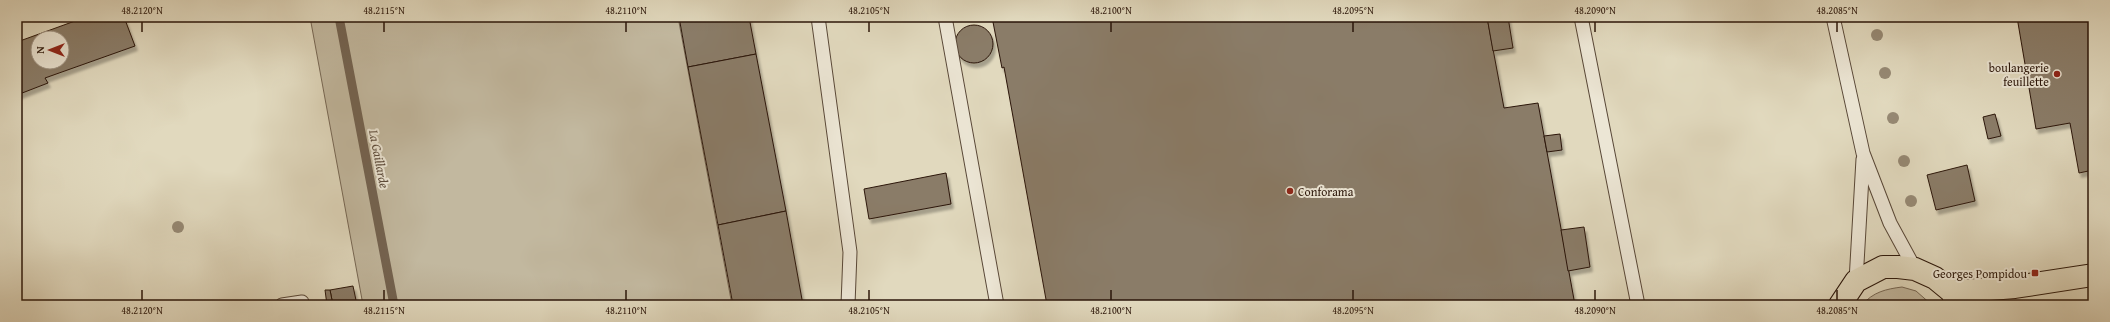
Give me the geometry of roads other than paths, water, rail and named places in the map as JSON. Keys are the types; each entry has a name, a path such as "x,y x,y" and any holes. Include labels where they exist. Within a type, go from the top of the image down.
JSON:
{"main road":[{"path":"1840,305 1856,281 1883,267 1915,269 1935,278 1955,299 2016,287 2093,275"}],"lane":[{"path":"818,17 850,252 848,305"},
{"path":"945,17 997,305"},
{"path":"1581,17 1638,305"},
{"path":"1833,17 1863,153 1890,223 1915,269"},
{"path":"1856,281 1863,153"},
{"path":"282,305 302,302"}],"waterway":[{"name":"La Gaillarde","path":"339,17 394,305"}],"place":[{"name":"boulangerie feuillette","path":"2057,74"},
{"name":"Conforama","path":"1290,191"},
{"name":"Georges Pompidou","path":"2035,273"}]}
